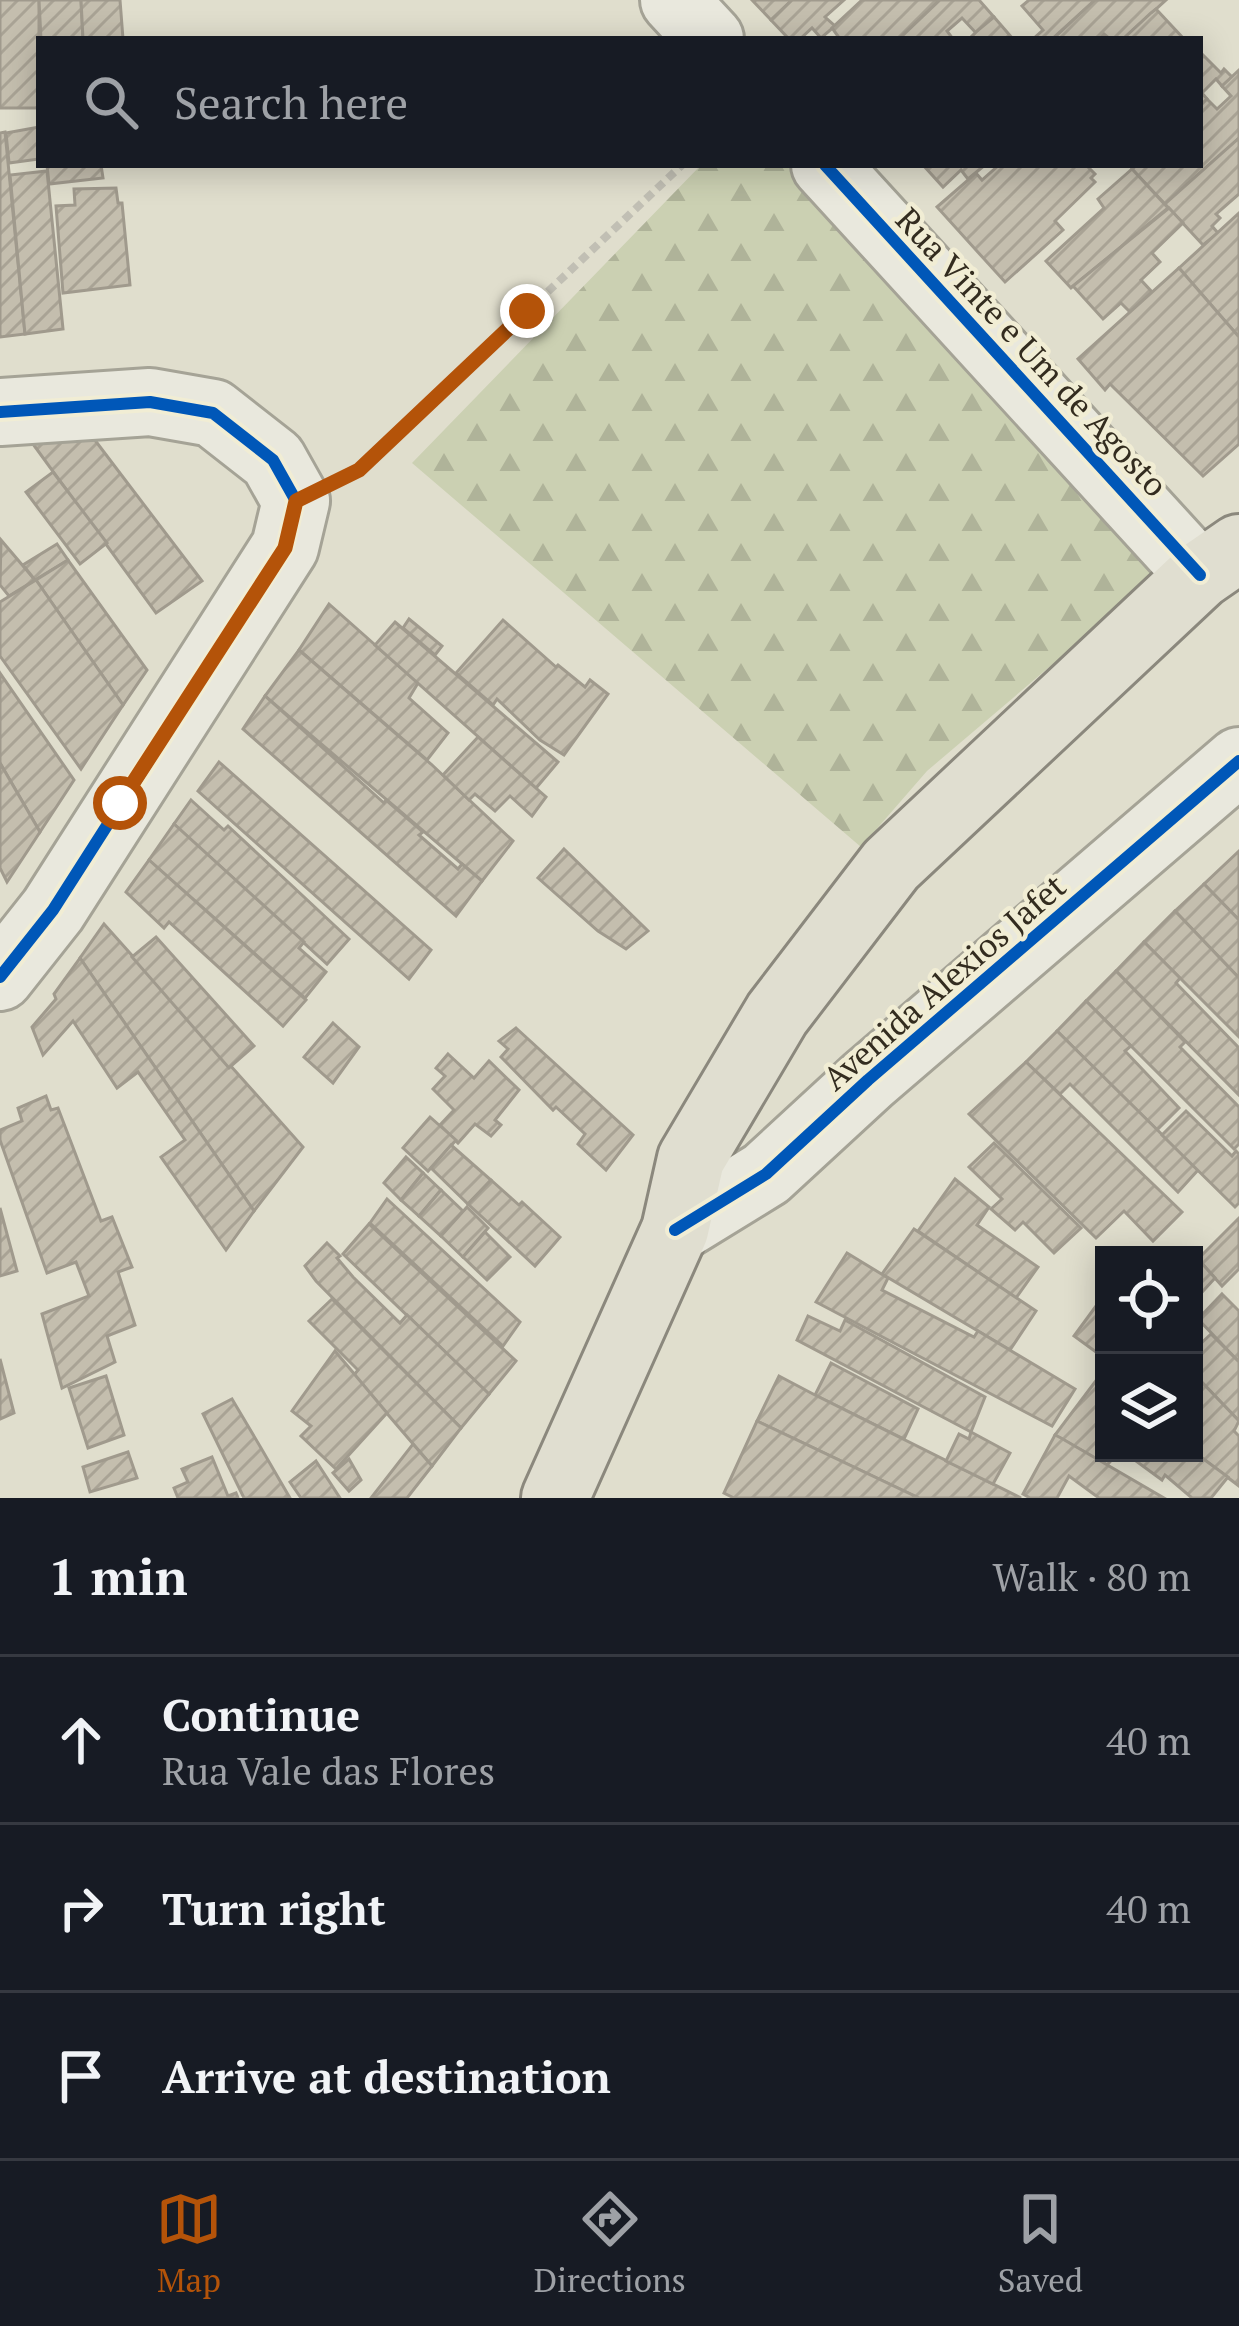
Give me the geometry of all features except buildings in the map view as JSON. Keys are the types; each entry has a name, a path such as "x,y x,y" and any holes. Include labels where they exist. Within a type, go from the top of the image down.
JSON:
{"main road":[{"path":"563,1478 675,1230 691,1159 777,1014 890,866 1220,561"}],"street":[{"path":"674,0 707,36"},
{"name":"Rua Vinte e Um de Agosto","path":"828,168 1220,561"},
{"path":"0,412 150,402 213,413 273,460 296,501 285,548 53,910 0,977"},
{"name":"Avenida Alexios Jafet","path":"675,1230 766,1174 868,1080 1239,761"},
{"path":"515,1498 563,1478"}],"path":[{"path":"296,501 359,470 679,168"}],"green space":[{"path":"698,168 805,168 1160,573 927,771 861,847 412,463"}],"cycle path":[{"path":"828,168 1200,575"},
{"path":"0,412 150,402 213,413 273,460 296,501 285,547 53,910 0,977"},
{"path":"675,1230 766,1174 868,1080 1239,761"}],"route":[{"path":"120,803 285,548 296,501 359,470 527,311"}]}
